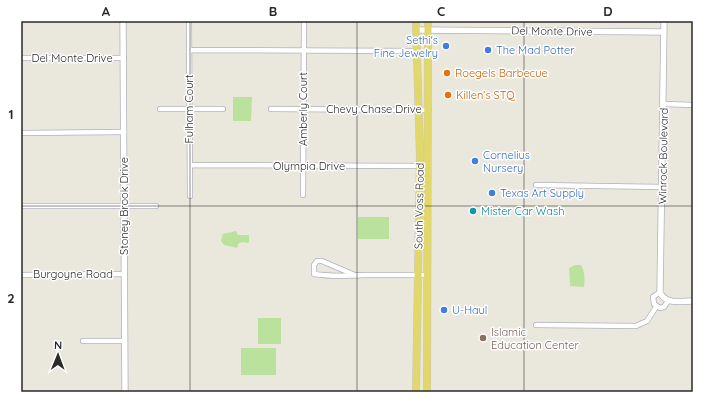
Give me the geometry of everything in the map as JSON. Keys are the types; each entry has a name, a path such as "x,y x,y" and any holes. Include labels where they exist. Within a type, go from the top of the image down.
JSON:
{"main road":[{"name":"South Voss Road","path":"416,21 416,51 420,109 418,341 416,392"},
{"name":"South Voss Road","path":"427,392 429,110 428,21"},
{"path":"418,341 427,341"}],"street":[{"name":"Stoney Brook Drive","path":"124,21 124,392"},
{"name":"Winrock Boulevard","path":"656,307 653,297 660,292 663,187 664,21"},
{"name":"Fulham Court","path":"189,22 190,196"},
{"name":"Amberly Court","path":"303,195 304,22"},
{"name":"Del Monte Drive","path":"416,30 664,32"},
{"path":"189,50 416,51"},
{"name":"Del Monte Drive","path":"21,58 124,58"},
{"path":"664,104 693,105"},
{"path":"160,109 223,109"},
{"name":"Chevy Chase Drive","path":"271,109 429,110"},
{"path":"21,132 124,132"},
{"name":"Olympia Drive","path":"190,165 428,166"},
{"path":"536,185 663,187"},
{"path":"21,206 156,206"},
{"path":"357,276 322,261 315,263 314,274 334,277 428,275"},
{"name":"Burgoyne Road","path":"21,275 124,274"},
{"path":"660,292 668,301 693,301"},
{"path":"536,325 636,326 647,321 656,307 664,307 668,301"},
{"path":"83,341 124,341"}],"green space":[{"path":"233,97 252,97 251,121 233,121"},
{"path":"358,217 389,217 389,239 358,239"},
{"path":"236,231 238,235 249,235 249,243 242,242 238,244 237,248 224,245 221,241 223,234"},
{"path":"575,265 581,265 585,281 584,287 570,286 569,268"},
{"path":"258,318 281,318 281,344 258,344"},
{"path":"241,348 276,348 276,375 241,375"}],"place":[{"name":"Sethi's Fine Jewelry","path":"446,46"},
{"name":"The Mad Potter","path":"488,50"},
{"name":"Roegels Barbecue","path":"447,73"},
{"name":"Killen’s STQ","path":"448,95"},
{"name":"Cornelius Nursery","path":"475,161"},
{"name":"Texas Art Supply","path":"492,193"},
{"name":"Mister Car Wash","path":"473,211"},
{"name":"U-Haul","path":"444,310"},
{"name":"Islamic Education Center","path":"483,338"}]}
